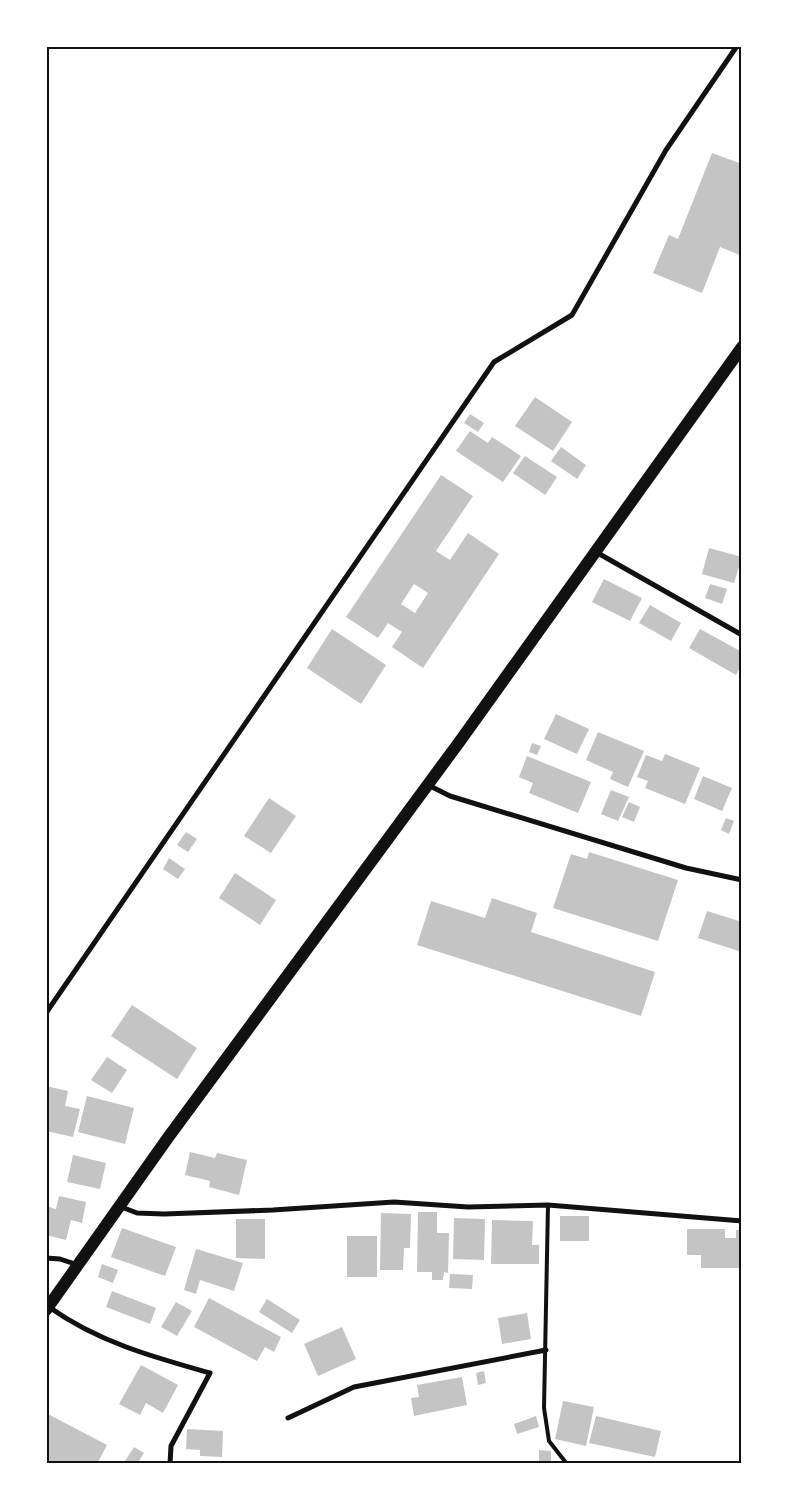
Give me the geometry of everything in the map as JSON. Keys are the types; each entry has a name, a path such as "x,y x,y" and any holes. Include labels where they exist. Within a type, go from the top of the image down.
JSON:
{"main road":[{"path":"48,1308 118,1206 427,785 742,347"}],"street":[{"path":"46,1013 494,362 572,315 666,150 737,46"},
{"path":"595,552 742,634"},
{"path":"427,785 450,796 677,865 742,880"},
{"path":"118,1206 137,1213 164,1214 273,1210 394,1202 468,1207 548,1205 742,1221"},
{"path":"46,1258 60,1259 78,1265"},
{"path":"48,1308 87,1331 118,1345 210,1373 171,1446 170,1464"},
{"path":"288,1418 354,1388 546,1350"}],"lane":[{"path":"548,1205 544,1408 549,1441 567,1464"}],"building":[{"path":"712,153 742,164 742,256 720,247 702,293 653,273 669,235 678,239"},
{"path":"535,397 572,422 553,451 515,426"},
{"path":"470,414 484,423 478,432 464,423"},
{"path":"470,431 488,443 492,437 521,456 503,482 456,451"},
{"path":"561,447 586,465 577,479 551,461"},
{"path":"525,456 557,477 545,495 513,473"},
{"path":"441,475 473,496 436,551 450,560 468,533 499,554 423,668 392,647 402,632 388,623 378,638 346,617","holes":["414,584 428,593 415,613 401,604"]},
{"path":"709,548 742,557 734,583 702,574"},
{"path":"604,579 642,598 630,621 592,602"},
{"path":"710,584 727,589 722,604 705,598"},
{"path":"650,605 681,623 671,641 639,623"},
{"path":"332,629 386,665 361,704 307,668"},
{"path":"700,629 742,652 742,664 736,675 689,648"},
{"path":"556,714 589,729 577,754 544,739"},
{"path":"598,732 644,751 628,787 610,779 613,772 586,760"},
{"path":"532,743 541,746 537,755 529,752"},
{"path":"665,754 700,768 685,804 645,788 648,781 637,777 646,755 662,761"},
{"path":"527,756 591,782 578,813 529,793 533,783 519,777"},
{"path":"703,776 732,788 722,811 694,799"},
{"path":"611,790 629,797 618,821 601,814"},
{"path":"269,798 296,816 271,853 244,836"},
{"path":"629,802 640,807 634,822 622,817"},
{"path":"726,818 734,821 729,834 721,830"},
{"path":"186,832 197,839 188,852 177,845"},
{"path":"589,852 678,880 658,941 553,908 571,854 587,859"},
{"path":"169,858 185,869 178,879 163,869"},
{"path":"235,873 276,900 260,925 219,898"},
{"path":"492,898 537,913 531,932 655,972 641,1016 417,945 431,901 485,918"},
{"path":"707,911 739,921 742,915 742,952 698,938"},
{"path":"132,1005 197,1048 177,1079 111,1036"},
{"path":"107,1057 127,1070 112,1093 91,1080"},
{"path":"46,1086 68,1091 65,1106 80,1109 73,1137 46,1131"},
{"path":"87,1096 134,1108 125,1144 78,1132"},
{"path":"190,1152 215,1158 217,1153 247,1160 239,1195 209,1187 210,1181 185,1175"},
{"path":"73,1155 106,1163 100,1189 67,1182"},
{"path":"59,1196 86,1202 82,1223 71,1220 66,1240 46,1235 46,1206 56,1209"},
{"path":"418,1212 437,1212 437,1233 449,1233 448,1273 444,1272 443,1280 432,1280 432,1272 417,1272"},
{"path":"381,1213 411,1214 410,1248 404,1248 403,1270 380,1270"},
{"path":"560,1216 589,1216 589,1241 560,1241"},
{"path":"454,1218 485,1219 484,1260 453,1259"},
{"path":"236,1219 265,1219 265,1259 236,1258"},
{"path":"492,1220 533,1221 532,1245 539,1245 539,1264 491,1264"},
{"path":"122,1228 176,1247 165,1276 111,1257"},
{"path":"687,1229 725,1229 725,1238 736,1238 736,1230 742,1230 742,1268 701,1268 701,1255 687,1255"},
{"path":"347,1236 377,1236 377,1277 347,1277"},
{"path":"196,1249 243,1263 234,1291 200,1280 196,1294 184,1290"},
{"path":"102,1264 118,1270 113,1283 98,1277"},
{"path":"450,1274 473,1275 472,1289 449,1288"},
{"path":"112,1291 156,1308 150,1324 106,1307"},
{"path":"209,1298 281,1337 274,1352 265,1347 257,1361 194,1327"},
{"path":"267,1299 300,1320 292,1333 259,1312"},
{"path":"176,1302 192,1311 177,1336 161,1327"},
{"path":"527,1313 531,1339 502,1344 498,1318"},
{"path":"342,1327 356,1359 318,1376 304,1344"},
{"path":"141,1365 178,1385 163,1413 146,1403 140,1415 119,1404"},
{"path":"484,1371 486,1383 478,1385 476,1373"},
{"path":"462,1377 467,1405 414,1416 411,1398 419,1397 417,1385"},
{"path":"563,1401 594,1407 586,1446 555,1439"},
{"path":"46,1413 107,1445 97,1464 46,1463"},
{"path":"536,1416 539,1427 517,1434 514,1424"},
{"path":"596,1416 661,1431 655,1457 589,1443"},
{"path":"187,1429 223,1431 222,1457 200,1456 200,1450 186,1449"},
{"path":"134,1447 144,1453 137,1464 123,1464"},
{"path":"539,1450 551,1451 551,1464 539,1464"}]}
